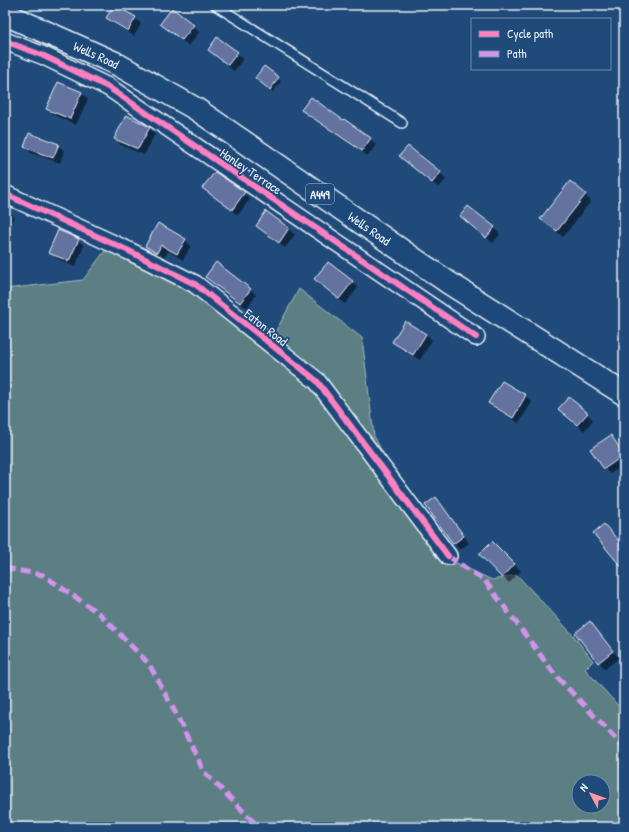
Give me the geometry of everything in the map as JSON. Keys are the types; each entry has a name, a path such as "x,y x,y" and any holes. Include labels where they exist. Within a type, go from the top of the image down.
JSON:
{"highway":[{"name":"Wells Road","path":"5,14 115,63 196,109 450,283 624,394"}],"street":[{"name":"Hanley Terrace","path":"5,41 44,56 108,87 476,337"},
{"name":"Eaton Road","path":"5,194 129,251 195,284 316,381 448,556"}],"lane":[{"path":"215,5 402,123"}],"green space":[{"path":"116,236 273,336 299,289 362,338 374,436 438,559 448,559 492,580 517,575 574,636 593,661 585,669 624,712 624,827 5,827 5,289 83,280"}],"building":[{"path":"114,5 136,17 128,31 106,18"},
{"path":"172,8 194,25 182,40 160,24"},
{"path":"217,37 238,52 228,65 208,50"},
{"path":"264,66 279,77 270,90 255,78"},
{"path":"58,82 82,92 70,119 46,109"},
{"path":"311,97 371,138 362,151 301,110"},
{"path":"126,115 150,127 138,149 114,139"},
{"path":"29,133 59,144 53,158 24,147"},
{"path":"408,146 441,172 432,183 399,156"},
{"path":"215,172 245,192 232,210 202,188"},
{"path":"570,181 586,194 557,231 540,219"},
{"path":"468,206 495,227 486,238 460,216"},
{"path":"266,211 289,228 279,243 256,226"},
{"path":"158,223 186,239 177,254 161,245 157,253 145,246"},
{"path":"58,230 79,239 69,261 48,253"},
{"path":"216,262 251,289 240,303 205,277"},
{"path":"328,262 353,281 339,299 314,279"},
{"path":"405,321 426,334 413,355 392,342"},
{"path":"502,381 526,395 513,418 488,403"},
{"path":"569,397 588,413 577,425 558,409"},
{"path":"611,435 624,455 604,469 590,449"},
{"path":"436,497 464,536 453,544 425,505"},
{"path":"604,524 624,547 624,570 593,533"},
{"path":"492,541 515,564 502,578 479,554"},
{"path":"590,621 613,651 598,663 575,633"}],"marked path":[{"path":"448,556 485,581 556,676 624,747"},
{"path":"5,568 43,575 100,614 149,664 174,710 204,772 259,827"}],"cycle path":[{"path":"5,41 44,56 108,87 476,337"},
{"path":"5,194 129,251 195,284 317,381 448,556"}]}
